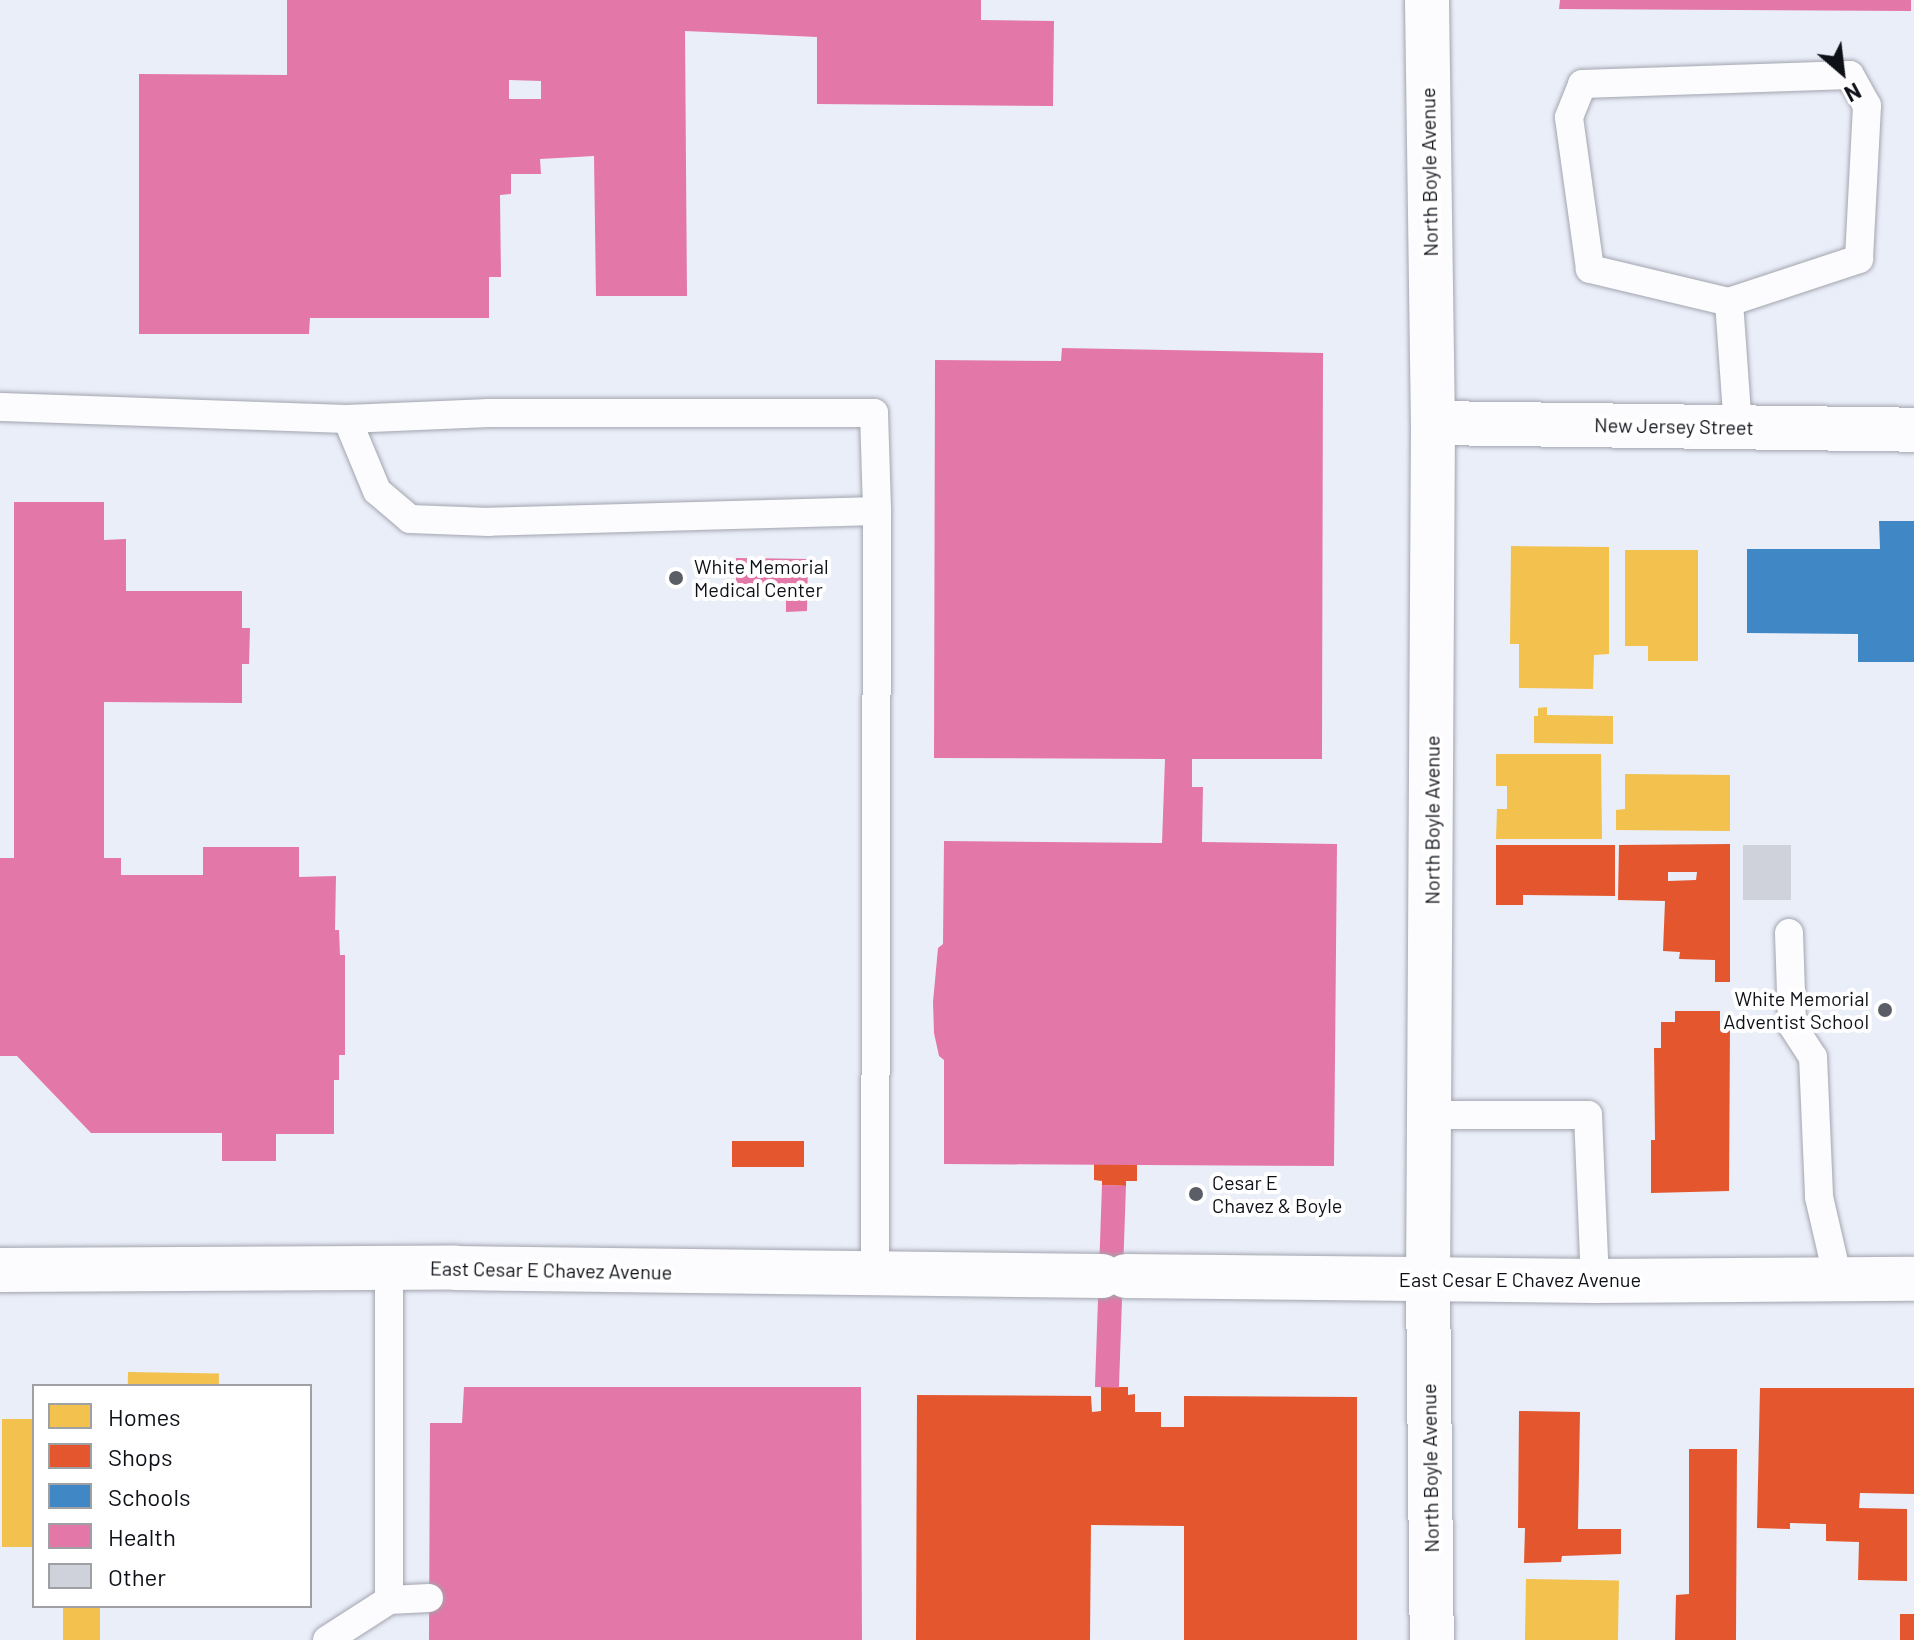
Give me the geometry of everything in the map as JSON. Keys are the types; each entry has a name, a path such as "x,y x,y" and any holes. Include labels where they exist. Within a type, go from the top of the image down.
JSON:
{"main road":[{"name":"North Boyle Avenue","path":"1427,0 1433,423 1428,1280 1432,1640"},
{"name":"New Jersey Street","path":"1433,423 1914,430"},
{"name":"East Cesar E Chavez Avenue","path":"0,1270 389,1269 1595,1281 1914,1279"}],"lane":[{"path":"1850,75 1867,106 1859,259 1729,302 1590,269 1569,117 1582,84 1850,75"},
{"path":"1729,302 1738,427"},
{"path":"0,407 347,419 489,413 874,413 877,511 875,1274"},
{"path":"347,419 377,491 410,519 489,522 877,511"},
{"path":"1789,933 1792,1025 1813,1057 1819,1197 1838,1279"},
{"path":"1431,1115 1588,1115 1595,1281"},
{"path":"389,1269 389,1600"},
{"path":"327,1640 389,1600 429,1598"}],"building: Homes":[{"path":"1511,546 1609,547 1609,654 1594,655 1593,689 1519,688 1519,644 1510,644"},
{"path":"1625,550 1698,550 1698,661 1648,661 1648,646 1625,646"},
{"path":"1547,707 1547,715 1613,716 1613,744 1534,743 1534,716 1538,716 1538,708"},
{"path":"1496,754 1601,754 1602,839 1496,839 1497,809 1507,809 1507,786 1496,786"},
{"path":"1625,774 1730,775 1730,831 1616,830 1616,810 1625,809"},
{"path":"128,1372 219,1374 219,1384 128,1384"},
{"path":"2,1419 32,1419 32,1547 2,1547"},
{"path":"1526,1579 1619,1581 1618,1640 1525,1640"},
{"path":"63,1608 100,1608 100,1640 63,1640"}],"building: Shops":[{"path":"1730,844 1730,982 1715,982 1715,960 1679,959 1680,952 1663,951 1665,901 1618,900 1619,845","holes":["1668,872 1697,872 1696,880 1668,881"]},
{"path":"1496,845 1615,845 1615,896 1523,895 1523,905 1496,905"},
{"path":"1675,1011 1720,1011 1720,1027 1730,1027 1729,1191 1651,1193 1651,1140 1655,1140 1654,1048 1661,1048 1661,1022 1675,1022"},
{"path":"732,1141 804,1141 804,1167 732,1167"},
{"path":"1094,1164 1137,1164 1137,1181 1126,1181 1126,1186 1102,1185 1102,1181 1094,1180"},
{"path":"1101,1387 1128,1387 1128,1395 1135,1394 1135,1412 1161,1412 1161,1427 1184,1427 1184,1396 1357,1397 1357,1640 1184,1640 1184,1526 1091,1525 1090,1640 916,1640 917,1395 1091,1396 1092,1412 1101,1411"},
{"path":"1760,1388 1914,1388 1914,1494 1860,1493 1859,1508 1907,1509 1907,1581 1858,1580 1859,1542 1826,1541 1826,1524 1790,1523 1790,1529 1757,1528"},
{"path":"1519,1411 1580,1412 1578,1529 1621,1529 1621,1554 1562,1556 1561,1562 1524,1563 1525,1528 1518,1528"},
{"path":"1689,1449 1737,1449 1736,1640 1675,1640 1676,1595 1689,1594"},
{"path":"1900,1614 1914,1614 1914,1640 1900,1640"}],"building: Schools":[{"path":"1879,521 1914,521 1914,662 1858,662 1858,634 1747,633 1747,549 1880,549"}],"building: Health":[{"path":"287,0 981,0 981,20 1054,21 1053,106 817,104 817,37 685,31 687,296 596,296 594,156 540,159 541,174 511,174 511,194 500,195 501,277 489,277 489,318 310,318 309,334 139,334 139,74 287,75","holes":["509,80 541,81 541,99 509,99"]},
{"path":"1560,0 1911,0 1911,11 1559,9"},
{"path":"1062,348 1323,353 1322,759 1192,759 1192,787 1203,787 1202,842 1337,844 1334,1166 944,1164 944,1060 939,1056 934,1033 933,1002 938,948 943,944 944,841 1162,843 1165,759 934,758 935,360 1061,361"},
{"path":"14,502 104,502 104,540 126,539 126,591 242,591 242,628 250,628 249,664 242,664 242,703 104,702 104,858 121,858 121,875 203,875 203,847 299,847 299,877 336,876 335,930 339,930 340,955 345,955 345,1055 339,1055 339,1080 334,1080 334,1134 276,1134 276,1161 222,1161 222,1133 91,1133 17,1056 0,1056 0,858 14,858"},
{"path":"736,558 808,559 807,611 786,612 786,585 736,584"},
{"path":"1102,1185 1126,1186 1119,1388 1095,1387"},
{"path":"464,1387 861,1387 862,1640 429,1640 430,1423 462,1423"}],"building: Other":[{"path":"1743,845 1791,845 1791,900 1743,900"}],"place":[{"name":"White Memorial Medical Center","path":"676,578"},
{"name":"White Memorial Adventist School","path":"1885,1010"},
{"name":"Cesar E Chavez & Boyle","path":"1196,1194"}]}
